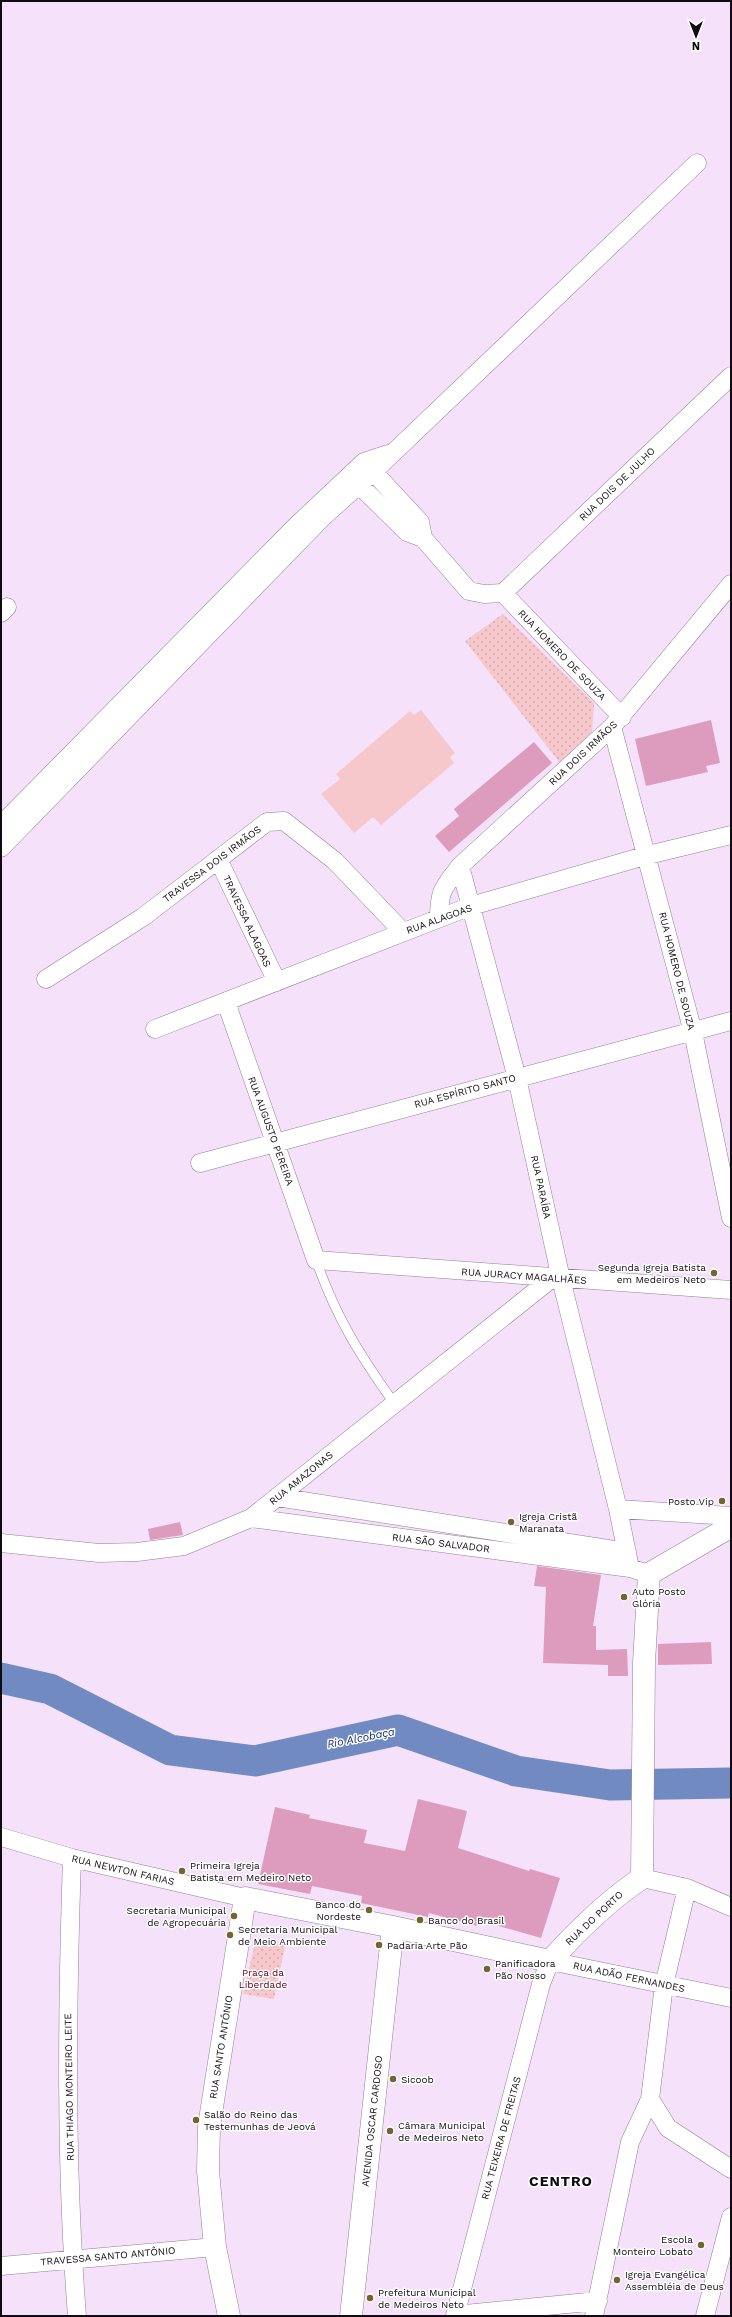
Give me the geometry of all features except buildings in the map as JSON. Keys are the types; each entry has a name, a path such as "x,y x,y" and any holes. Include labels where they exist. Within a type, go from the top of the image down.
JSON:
{"street":[{"path":"1,826 80,755 354,480 369,467 393,452 697,163"},
{"name":"RUA DOIS DE JULHO","path":"503,593 731,376"},
{"path":"369,467 420,522 423,538"},
{"path":"354,480 407,532 423,538 469,591 484,594 503,593"},
{"name":"RUA DOIS IRMÃOS","path":"440,918 439,898 445,885 460,866 617,722 731,584"},
{"name":"RUA HOMERO DE SOUZA","path":"503,593 617,722 648,856 693,1032 731,1218"},
{"path":"1,848 80,755"},
{"name":"TRAVESSA DOIS IRMÃOS","path":"46,979 143,917 267,822 284,821 334,861 403,932"},
{"name":"RUA ALAGOAS","path":"155,1029 471,906 648,856 731,835"},
{"name":"TRAVESSA ALAGOAS","path":"218,860 277,982"},
{"name":"RUA PARAÍBA","path":"460,866 517,1078 556,1278 618,1509 636,1565"},
{"name":"RUA AUGUSTO PEREIRA","path":"226,1002 316,1260"},
{"name":"RUA ESPÍRITO SANTO","path":"200,1163 731,1021"},
{"name":"RUA JURACY MAGALHÃES","path":"316,1260 731,1290"},
{"name":"RUA AMAZONAS","path":"1,1543 98,1553 137,1552 184,1546 251,1518 394,1403 556,1278"},
{"name":"RUA SÃO SALVADOR","path":"277,1497 636,1565"},
{"path":"618,1509 731,1524"},
{"name":"RUA SÃO SALVADOR","path":"251,1518 636,1565"},
{"path":"731,1524 636,1565 644,1663 642,1878 687,1888 731,1907"},
{"name":"RUA NEWTON FARIAS","path":"1,1837 72,1858 245,1898"},
{"name":"RUA THIAGO MONTEIRO LEITE","path":"72,1858 68,1992 72,2258 77,2316"},
{"name":"RUA DO PORTO","path":"550,1961 607,1904 642,1878"},
{"path":"455,2316 596,2308 630,2142 650,2099 664,1985 687,1888"},
{"name":"RUA ADÃO FERNANDES","path":"245,1898 393,1927 731,1998"},
{"name":"RUA SANTO ANTÔNIO","path":"229,2316 215,2247 208,2170 209,2126 245,1898"},
{"name":"AVENIDA OSCAR CARDOSO","path":"351,2316 393,1927"},
{"name":"RUA TEIXEIRA DE FREITAS","path":"455,2316 539,1992 550,1961"},
{"path":"650,2099 668,2128 731,2169"},
{"path":"705,2316 731,2217"},
{"name":"TRAVESSA SANTO ANTÔNIO","path":"1,2266 72,2258 215,2247"}],"lane":[{"path":"316,1260 329,1296 354,1346 394,1403"}],"green space":[{"path":"503,614 594,703 592,732 560,763 465,641"},
{"path":"421,710 455,753 450,757 454,763 381,825 373,817 354,833 321,794 340,779 336,774 410,711 414,715"},
{"name":"Praça da Liberdade","path":"256,1939 285,1946 274,1999 243,1994"}],"waterway":[{"name":"Rio Alcobaça","path":"1,1678 50,1689 170,1750 255,1761 398,1730 516,1771 610,1785 731,1783"}],"place":[{"name":"Segunda Igreja Batista em Medeiros Neto","path":"714,1273"},
{"name":"Posto Vip","path":"722,1501"},
{"name":"Igreja Cristã Maranata","path":"511,1522"},
{"name":"Auto Posto Glória","path":"624,1597"},
{"name":"Primeira Igreja Batista em Medeiro Neto","path":"182,1871"},
{"name":"Banco do Nordeste","path":"369,1910"},
{"name":"Secretaria Municipal de Agropecuária","path":"234,1916"},
{"name":"Banco do Brasil","path":"420,1920"},
{"name":"Secretaria Municipal de Meio Ambiente","path":"230,1935"},
{"name":"Padaria Arte Pão","path":"379,1945"},
{"name":"Panificadora Pão Nosso","path":"487,1969"},
{"name":"Sicoob","path":"393,2079"},
{"name":"Salão do Reino das Testemunhas de Jeová","path":"196,2120"},
{"name":"Câmara Municipal de Medeiros Neto","path":"390,2131"},
{"name":"Escola Monteiro Lobato","path":"701,2245"},
{"name":"Igreja Evangélica Assembléia de Deus","path":"617,2280"},
{"name":"Prefeitura Municipal de Medeiros Neto","path":"370,2298"}],"district":[{"name":"CENTRO","path":"561,2181"}]}
